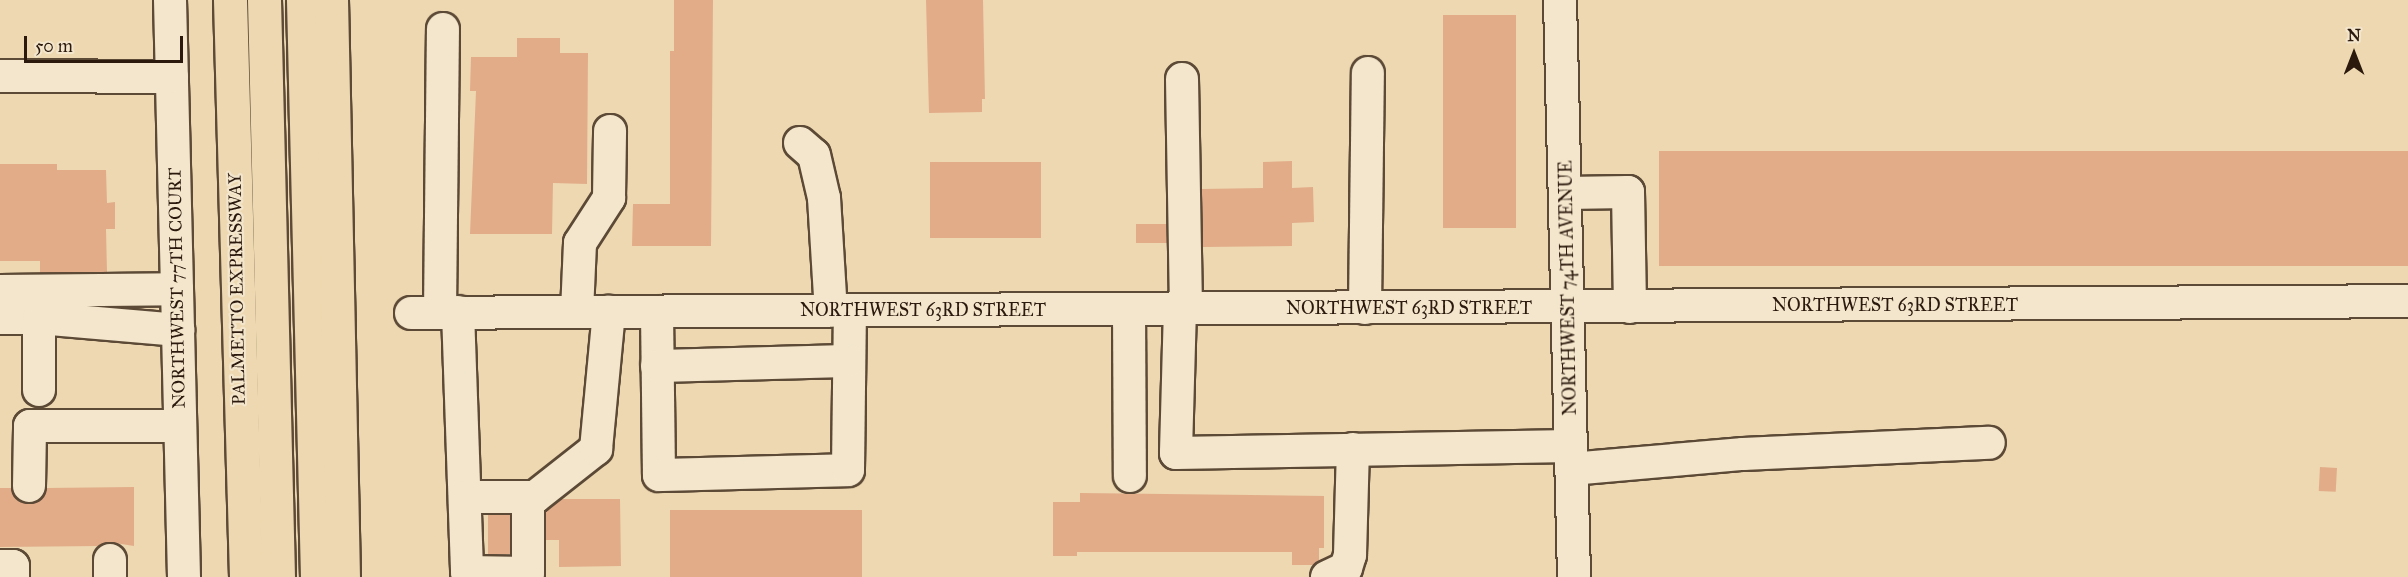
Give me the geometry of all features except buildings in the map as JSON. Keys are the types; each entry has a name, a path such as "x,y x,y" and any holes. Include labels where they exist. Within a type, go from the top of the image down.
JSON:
{"highway":[{"name":"PALMETTO EXPRESSWAY","path":"230,0 246,577"},
{"path":"264,0 278,577"},
{"path":"303,0 317,577"},
{"path":"331,0 343,577"}],"street":[{"name":"NORTHWEST 77TH COURT","path":"170,0 184,577"},
{"name":"NORTHWEST 74TH AVENUE","path":"1560,0 1574,577"},
{"path":"443,29 436,312 465,497 467,572 528,573 528,497"},
{"path":"1365,308 1368,73"},
{"path":"0,76 172,77"},
{"path":"1182,79 1183,308 1176,453 1353,449 1571,458 1743,454 1989,443"},
{"path":"577,312 580,243 609,198 610,131"},
{"path":"657,312 659,475 848,470 849,361 824,198 813,155 800,143"},
{"path":"1566,193 1628,192 1630,307"},
{"path":"0,291 177,289"},
{"name":"NORTHWEST 63RD STREET","path":"436,312 1569,308 2408,301"},
{"path":"1129,309 1130,476"},
{"path":"465,497 535,497 596,449 609,312"},
{"path":"0,318 39,318 178,330"},
{"path":"39,318 39,390"},
{"path":"657,366 849,361"},
{"path":"29,486 30,426 180,426"},
{"path":"1327,577 1346,568 1350,555 1353,449"},
{"path":"0,566 13,566 13,577"}]}
